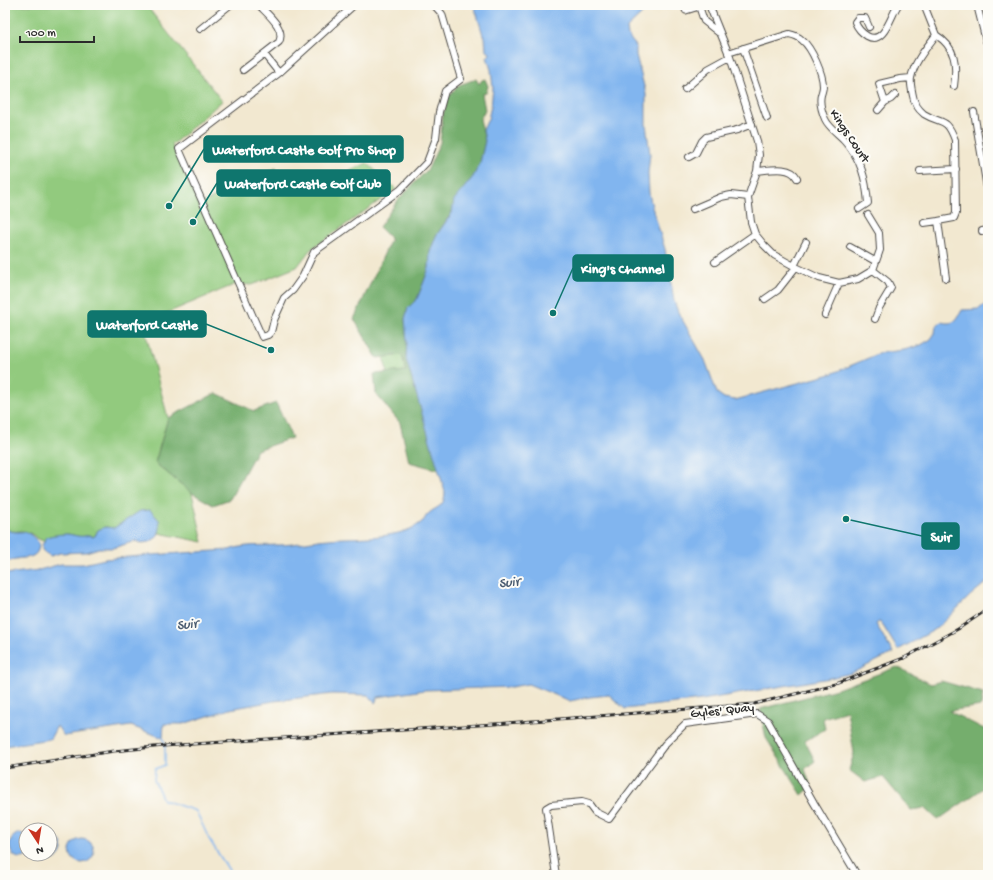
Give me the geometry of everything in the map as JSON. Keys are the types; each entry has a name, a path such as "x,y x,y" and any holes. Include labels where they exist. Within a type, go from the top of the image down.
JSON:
{"street":[{"path":"200,29 230,5"},
{"path":"243,70 279,42 281,38 281,32 278,27 258,5"},
{"path":"354,5 279,73 179,149 262,337 271,332 274,320 284,298 293,290 303,276 314,252 400,190 427,162 436,138 439,112 445,91 461,79 442,14 434,5"},
{"path":"709,5 729,55 757,141 759,155 757,171 748,197 751,222 755,234 774,255 819,278 839,283 858,279 873,270 880,250 879,233 868,215"},
{"path":"869,27 865,18 858,18 855,22 864,34 868,37 876,38 883,34 898,5"},
{"path":"924,5 936,35 941,38 953,56 956,70 954,86"},
{"path":"977,5 986,41"},
{"path":"686,10 700,6 704,21 719,33"},
{"name":"Kings Court","path":"685,89 729,55 743,48 789,34 796,35 804,41 822,75 824,88 821,97 821,109 825,120 847,144 859,161 863,172 868,203 859,209"},
{"path":"924,223 954,218 956,213 955,140 951,130 945,122 929,116 917,108 913,98 911,78 923,54 936,35"},
{"path":"743,48 767,118"},
{"path":"264,54 279,73"},
{"path":"885,102 879,84 911,78"},
{"path":"878,110 885,102 895,95"},
{"path":"974,112 988,194"},
{"path":"689,157 696,153 702,141 706,137 737,130 752,124"},
{"path":"920,170 956,169"},
{"path":"757,171 789,171 794,173 797,178"},
{"path":"693,209 726,196 731,195 748,197"},
{"path":"938,221 946,278"},
{"path":"715,262 755,234"},
{"path":"765,299 778,290 795,266 806,242"},
{"path":"850,247 875,261"},
{"path":"873,270 888,282 890,288 875,319"},
{"path":"825,315 839,283"},
{"name":"Gyles' Quay","path":"556,875 546,808 551,805 582,802 589,804 595,812 609,818 665,744 685,724 757,714 768,721 814,803 857,875"}],"green space":[{"path":"5,5 146,5 222,101 172,145 200,202 205,202 276,168 279,183 313,189 367,163 396,189 310,250 297,267 252,285 236,284 143,323 168,418 155,463 192,493 203,542 159,533 159,520 150,510 140,511 114,528 105,527 98,530 95,536 92,537 90,535 81,537 68,534 47,537 44,541 27,532 5,529"},
{"path":"476,79 479,84 485,79 488,86 486,93 482,94 485,110 480,119 485,141 480,163 473,177 455,200 452,212 436,236 430,252 429,268 417,299 408,308 405,319 407,342 406,359 439,470 409,462 400,423 376,394 374,374 406,371 402,355 377,358 354,319 391,239 379,227 398,200 428,169 440,143 443,115 448,97 459,85"},
{"path":"402,355 406,371 388,373 383,357"},
{"path":"216,393 254,411 276,403 292,438 257,450 230,499 213,505 192,493 155,463 168,418"},
{"path":"897,667 931,684 941,681 983,693 981,706 949,711 988,731 988,785 938,820 925,808 911,810 883,777 865,782 849,770 854,753 847,711 823,718 825,729 805,741 815,761 805,769 811,787 802,795 766,738 760,709 837,689"}],"water":[{"path":"474,5 648,5 644,12 627,28 628,36 636,46 636,55 646,94 646,124 650,154 648,173 649,193 665,249 674,301 678,312 705,360 717,393 724,398 735,400 831,374 880,353 904,350 921,345 931,339 935,333 936,326 941,322 952,322 962,310 979,309 988,302 988,581 971,595 936,629 898,650 880,621 876,624 893,653 852,673 702,700 625,709 609,695 570,701 528,684 511,687 425,690 378,697 375,703 368,695 332,694 274,701 230,709 183,724 164,724 163,738 131,726 64,736 57,726 50,739 5,746 5,574 39,570 61,564 83,564 105,559 229,550 247,546 284,545 340,538 392,534 415,527 424,520 427,515 442,504 445,492 406,359 407,342 405,319 408,308 417,299 429,268 430,252 436,236 452,213 454,200 473,177 480,163 485,141 483,130 488,119 493,88 491,70 487,57 490,54 486,51 485,37 483,35"},
{"path":"150,510 159,520 160,529 157,537 150,542 141,543 136,541 113,548 99,548 86,552 60,553 51,556 42,550 42,545 46,537 67,534 80,536 90,535 92,537 95,536 98,530 105,527 114,528 140,511"},
{"path":"5,529 15,532 26,532 34,537 39,543 37,552 31,557 5,562"},
{"path":"18,834 18,858 11,851 10,846 11,840"},
{"path":"58,839 62,843 60,854 58,856"},
{"path":"82,839 91,842 94,851 91,860 82,863 73,860 70,851 73,842"}],"waterway":[{"path":"163,738 165,745 165,765 155,769 154,780 163,800 196,811 209,839 232,875"}],"railway":[{"path":"5,768 114,751 164,746 494,724 754,704 836,684 904,658 958,629 988,609"}],"place":[{"name":"Waterford Castle Golf Pro Shop","path":"169,206"},
{"name":"Waterford Castle Golf Club","path":"193,222"},
{"name":"King's Channel","path":"553,313"},
{"name":"Waterford Castle","path":"271,350"},
{"name":"Suir","path":"846,519"}]}
